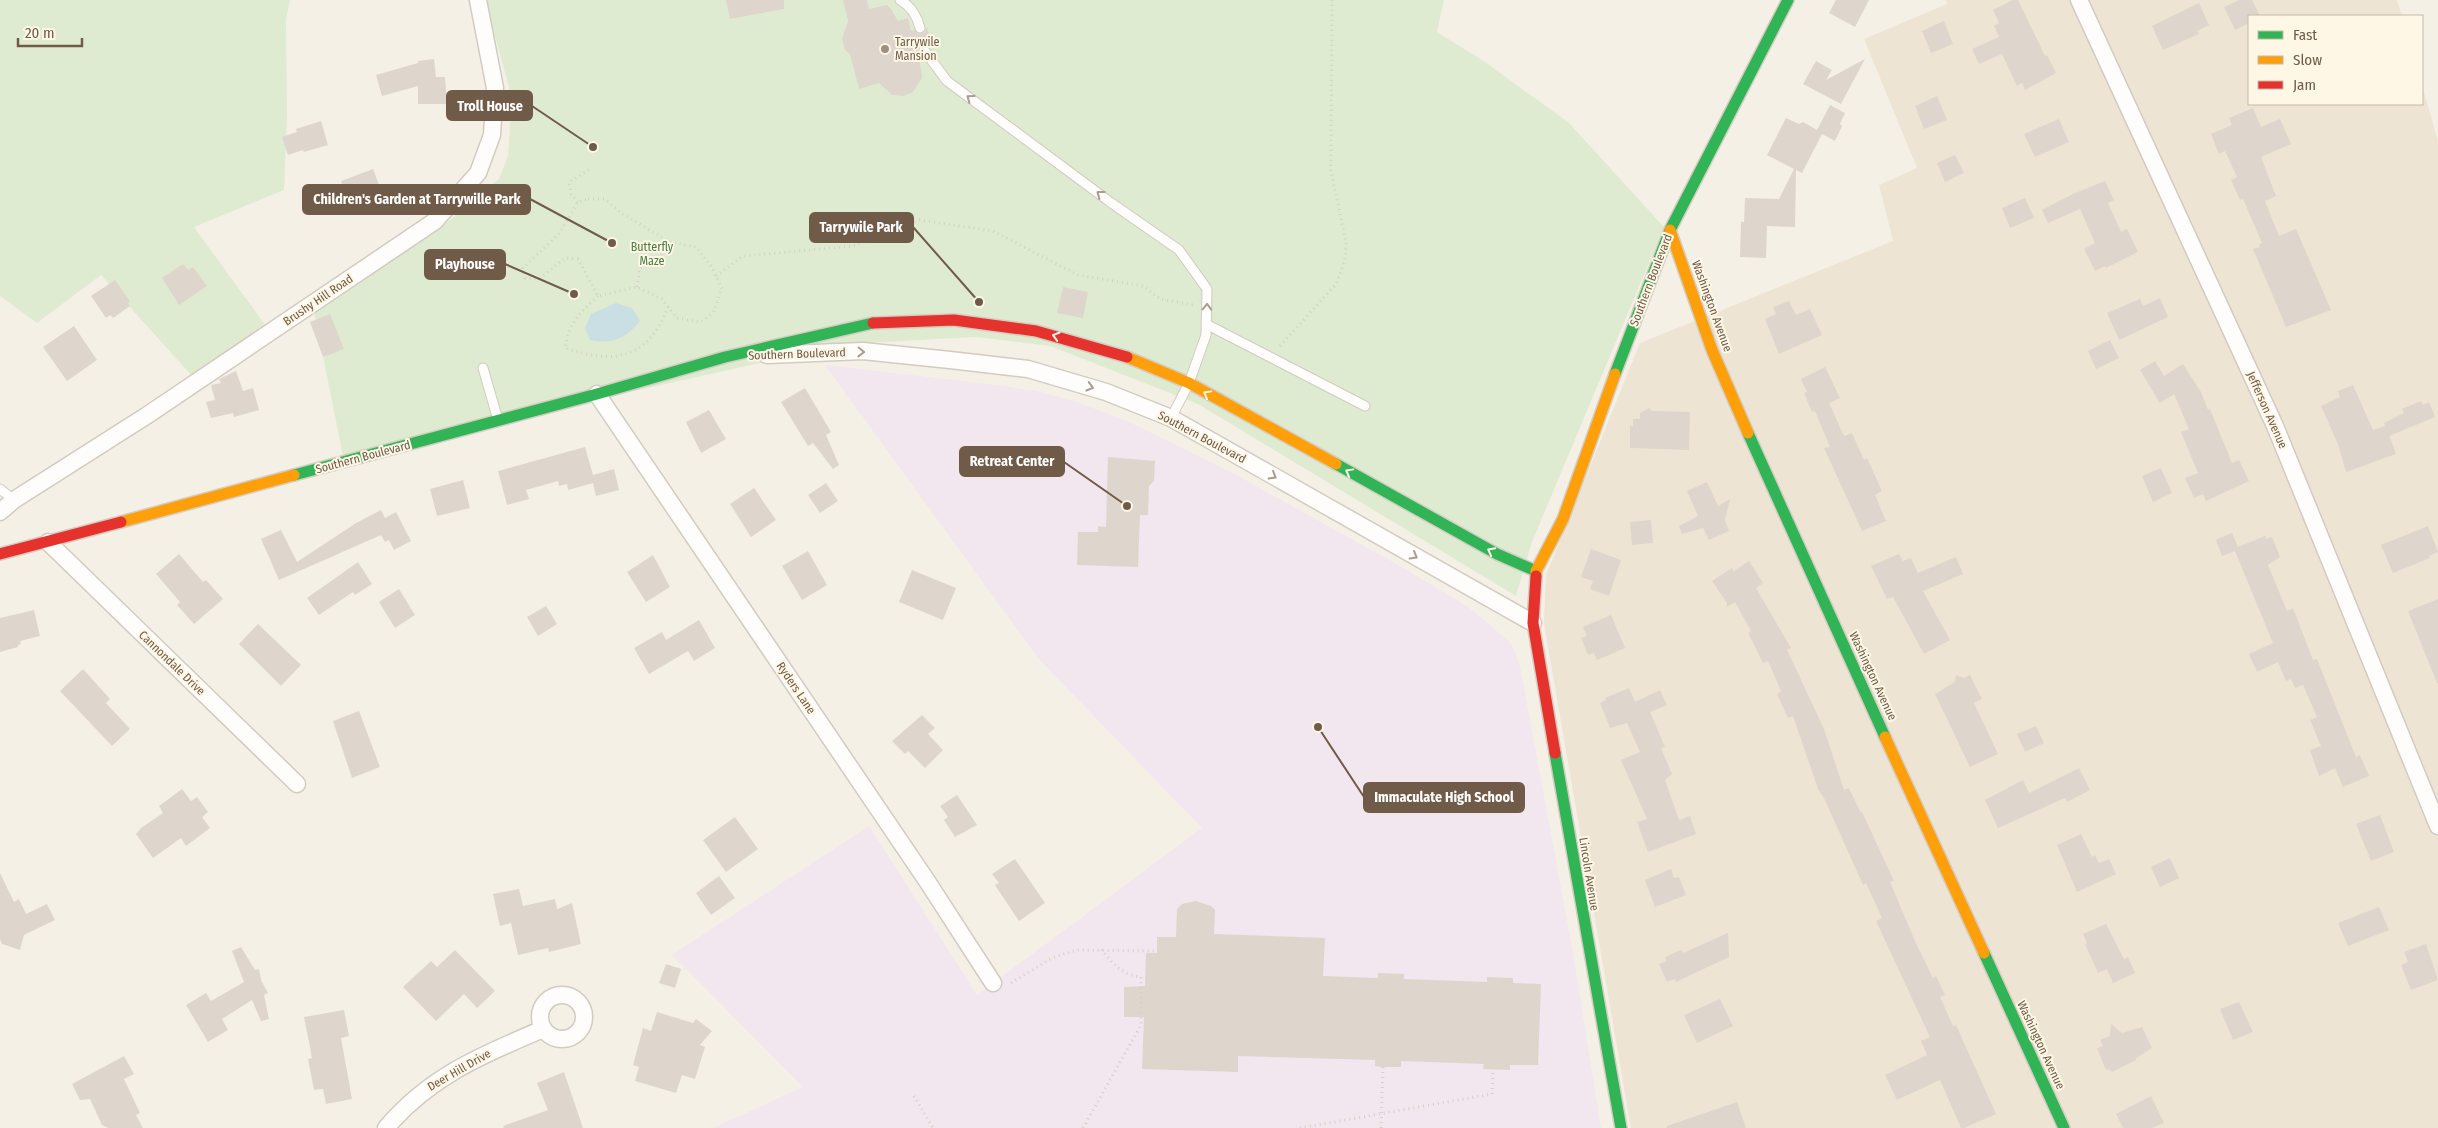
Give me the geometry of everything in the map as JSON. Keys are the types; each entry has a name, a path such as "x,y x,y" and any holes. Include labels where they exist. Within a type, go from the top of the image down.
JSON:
{"street":[{"name":"Brushy Hill Road","path":"0,512 14,500 146,416 435,222 478,173 492,135 495,88 478,0"},
{"name":"Southern Boulevard","path":"725,356 863,351 1028,370 1106,392 1171,418 1533,623 1536,570 1563,519 1670,230 1788,0"},
{"name":"Jefferson Avenue","path":"2079,0 2275,426 2438,826"},
{"name":"Washington Avenue","path":"1670,230 1712,350 1774,494 2064,1128"},
{"name":"Southern Boulevard","path":"0,554 597,394 725,356 869,323 954,320 1036,331 1120,354 1189,384 1497,554 1536,570"},
{"name":"Ryders Lane","path":"597,394 910,857 1000,985"},
{"name":"Cannondale Drive","path":"48,542 297,784"},
{"name":"Lincoln Avenue","path":"1533,623 1588,950 1621,1128"},
{"name":"Deer Hill Drive","path":"386,1128 423,1090 475,1058 543,1029"}],"lane":[{"path":"900,0 907,4 917,18 920,28"},
{"path":"924,50 947,81 1110,202 1179,250 1207,289 1206,335 1189,384 1171,418"},
{"path":"1206,324 1364,406"},
{"path":"483,368 498,421"},
{"path":"0,489 14,500"}],"path":[{"path":"1270,357 1336,284 1345,260 1346,242 1331,171 1332,0"},
{"path":"578,202 571,194 569,182 590,169"},
{"path":"598,296 578,260 565,258 539,279 525,278 523,268 559,234 578,202 588,199 605,199 622,213 670,242 696,247 711,266 722,289 713,313 700,322 677,318 662,299 637,287 598,296 577,316 568,332 565,348 588,356 608,357 631,352 647,343 656,333 668,307"},
{"path":"716,276 743,256 853,246 920,220 994,231 1078,275 1143,286 1160,299 1207,308"},
{"path":"637,287 640,268 650,265 670,242"},
{"path":"1083,1128 1141,1025 1141,977 1130,976 1114,965 1101,949"},
{"path":"1000,985 1052,958 1077,950 1157,951"},
{"path":"1380,1128 1383,1067"},
{"path":"1300,1128 1381,1112 1492,1094 1493,1069"},
{"path":"914,1096 933,1128"}],"shaded area":[{"path":"1946,0 2397,0 2402,15 2248,15 2248,105 2423,105 2423,88 2438,141 2438,1128 1631,1128 1544,623 1546,575 1640,343 1893,241 1879,185 1917,168 1864,39 1947,4"},
{"path":"616,303 632,308 640,321 629,332 618,339 605,342 590,340 585,328 591,314"},
{"path":"825,365 1036,391 1074,401 1127,421 1240,477 1400,566 1467,606 1509,641 1520,666 1573,953 1601,1128 713,1128 803,1087 672,955 869,826 977,995 1202,828 1038,658"}],"green space":[{"path":"0,0 290,0 286,20 287,117 284,190 194,227 274,337 201,386 101,275 37,323 0,296"},
{"name":"Butterfly Maze","path":"485,0 1444,0 1437,32 1485,62 1568,122 1664,227 1532,542 1516,596 1198,404 1050,346 976,337 845,344 585,402 345,466 314,311 449,221 499,179 508,156 512,98"}],"building":[{"path":"726,0 784,0 784,9 730,19"},
{"name":"Tarrywile Mansion","path":"843,0 867,0 869,9 887,5 898,21 908,18 911,31 914,30 918,34 924,33 927,27 932,47 924,44 918,48 922,78 913,92 904,96 892,95 879,83 859,89 850,54 845,50 842,39 848,21"},
{"path":"1836,0 1869,0 1855,27 1829,13"},
{"path":"2013,0 2018,0 2045,56 2047,55 2056,73 2025,90 2022,83 2017,86 2002,54 1979,64 1972,49 1999,37 1994,26 1999,23 1993,10"},
{"path":"2239,0 2252,0 2260,15 2248,15 2248,24 2235,30 2224,7"},
{"path":"2199,3 2209,25 2197,31 2199,34 2163,50 2152,26"},
{"path":"1944,21 1953,44 1931,53 1922,31"},
{"path":"434,59 436,77 445,77 447,104 418,104 418,86 382,96 376,75 418,63 418,61"},
{"path":"1865,59 1841,104 1803,84 1816,61 1832,70 1826,80"},
{"path":"1937,96 1947,120 1924,129 1915,106"},
{"path":"1830,105 1845,113 1840,124 1842,126 1835,141 1822,134 1802,173 1796,170 1795,227 1767,226 1766,258 1740,257 1741,222 1744,222 1745,198 1779,199 1794,169 1767,155 1786,118 1799,124 1803,122 1817,130"},
{"path":"2253,108 2261,127 2280,119 2291,144 2261,157 2276,196 2265,201 2279,236 2296,229 2331,310 2286,327 2253,249 2260,247 2259,244 2262,243 2243,199 2240,200 2231,180 2237,177 2225,151 2219,154 2211,134 2232,125 2229,118"},
{"path":"2059,119 2069,142 2035,157 2024,134"},
{"path":"321,121 328,145 288,155 282,137 297,132 296,129"},
{"path":"1955,155 1964,173 1945,182 1937,163"},
{"path":"373,169 381,190 375,192 379,207 363,209 357,192 346,196 341,181"},
{"path":"2105,181 2114,200 2108,203 2121,232 2127,229 2138,252 2106,268 2105,266 2095,271 2084,249 2095,243 2080,209 2048,223 2042,210 2073,194"},
{"path":"2025,198 2034,218 2010,228 2002,208"},
{"path":"183,264 188,270 193,267 207,286 179,305 162,278"},
{"path":"115,280 130,301 128,303 130,306 113,318 110,315 106,318 91,296"},
{"path":"1063,287 1088,292 1083,318 1057,313"},
{"path":"2160,298 2168,317 2119,340 2107,313 2140,299 2143,306"},
{"path":"1789,301 1796,315 1810,309 1822,335 1779,354 1765,319 1776,314 1773,307"},
{"path":"330,314 344,349 323,357 310,322"},
{"path":"74,326 97,360 67,381 43,347"},
{"path":"2110,340 2119,358 2096,369 2088,351"},
{"path":"2155,361 2164,376 2183,364 2201,392 2208,410 2210,409 2232,463 2239,460 2249,481 2206,501 2203,494 2194,498 2185,478 2198,473 2181,432 2189,429 2174,394 2160,403 2140,370"},
{"path":"1825,367 1840,398 1829,403 1844,436 1852,433 1864,460 1867,458 1882,491 1875,495 1886,521 1862,531 1824,448 1830,447 1815,411 1812,412 1804,393 1807,392 1801,379"},
{"path":"236,371 243,391 253,388 259,410 234,417 233,413 211,418 206,402 215,400 211,385 221,383 219,379"},
{"path":"2353,385 2373,430 2385,426 2384,423 2404,413 2402,409 2421,401 2423,405 2429,402 2435,417 2390,436 2396,454 2346,472 2338,444 2321,406 2340,397 2338,391"},
{"path":"805,388 831,432 826,435 839,465 833,469 813,443 808,446 781,402"},
{"path":"1649,408 1652,411 1690,412 1689,450 1630,448 1630,426 1633,426 1633,419 1640,419 1640,413"},
{"path":"709,410 726,439 701,453 686,422"},
{"path":"585,447 593,475 614,469 619,490 596,496 593,483 568,490 567,484 559,486 558,481 526,490 529,499 507,505 498,471"},
{"path":"1108,457 1155,461 1154,481 1149,486 1148,515 1140,515 1138,567 1077,565 1078,532 1098,532 1098,526 1106,527"},
{"path":"2161,468 2172,493 2153,502 2142,476"},
{"path":"463,480 470,508 437,516 430,489"},
{"path":"1707,482 1718,506 1730,499 1725,520 1729,531 1709,540 1703,528 1682,534 1679,526 1698,516 1687,491"},
{"path":"826,483 838,501 820,513 808,495"},
{"path":"754,488 776,520 751,537 730,504"},
{"path":"381,510 385,518 396,512 411,541 394,550 389,540 385,542 381,535 279,580 261,539 281,530 297,562 356,523"},
{"path":"1651,520 1653,543 1632,545 1630,522"},
{"path":"2428,526 2438,552 2429,556 2430,558 2393,573 2381,545"},
{"path":"2232,533 2238,547 2265,536 2266,539 2272,537 2280,557 2268,565 2287,611 2293,608 2313,660 2317,659 2356,757 2360,755 2369,776 2343,787 2335,768 2319,776 2310,750 2321,746 2310,720 2317,717 2303,685 2295,688 2291,679 2286,681 2278,662 2257,672 2249,654 2273,643 2235,551 2222,556 2216,540"},
{"path":"1591,549 1621,560 1609,596 1590,589 1593,581 1581,577"},
{"path":"808,551 827,585 802,600 782,566"},
{"path":"179,554 203,582 206,580 223,599 194,624 177,605 180,602 156,574"},
{"path":"1899,554 1903,561 1911,558 1918,573 1956,557 1963,574 1923,591 1950,640 1924,654 1893,597 1887,599 1871,566"},
{"path":"653,555 670,587 646,602 627,572"},
{"path":"1749,561 1763,583 1756,588 1791,648 1787,650 1824,729 1844,790 1849,788 1862,812 1894,881 1890,882 1915,941 1933,978 1936,976 1945,995 1940,997 1953,1026 1956,1025 1996,1114 1964,1128 1961,1128 1940,1080 1897,1100 1885,1075 1927,1055 1921,1041 1930,1037 1876,921 1882,918 1866,883 1863,885 1824,798 1818,789 1793,716 1788,718 1777,694 1781,691 1768,661 1763,663 1748,633 1751,631 1735,602 1727,607 1727,603 1712,581 1732,568 1734,571"},
{"path":"358,562 372,584 355,595 353,592 319,615 307,598"},
{"path":"912,570 956,588 943,620 899,602"},
{"path":"399,589 415,615 395,628 379,602"},
{"path":"2438,599 2438,683 2437,683 2408,611"},
{"path":"546,606 557,624 538,636 527,617"},
{"path":"34,610 40,636 20,641 21,644 18,647 0,652 0,618"},
{"path":"1611,615 1625,648 1597,660 1594,653 1588,655 1581,638 1587,636 1583,627"},
{"path":"699,620 715,648 694,661 688,651 649,674 634,648 662,632 666,640"},
{"path":"258,624 301,665 281,686 239,644"},
{"path":"83,669 110,699 106,703 130,729 112,746 60,691"},
{"path":"1956,675 1964,678 1970,675 1982,699 1974,703 1998,754 1970,767 1935,694 1955,682"},
{"path":"1629,688 1635,702 1660,690 1667,705 1650,712 1665,747 1661,748 1672,774 1665,780 1679,820 1690,816 1696,834 1648,852 1637,822 1647,819 1621,760 1640,752 1627,723 1610,728 1600,703 1606,700 1605,698"},
{"path":"359,711 380,767 352,778 333,721"},
{"path":"922,715 935,728 928,734 943,750 925,768 908,751 905,754 892,741"},
{"path":"2036,726 2044,743 2025,752 2017,734"},
{"path":"2079,768 2090,790 2067,802 2065,798 1998,828 1985,800 2023,780 2029,793"},
{"path":"182,789 191,801 197,797 208,812 202,817 210,828 186,846 181,838 153,858 136,834 141,828 163,813 159,806"},
{"path":"957,795 977,825 955,837 944,820 948,817 940,806"},
{"path":"2380,815 2394,852 2371,861 2356,824"},
{"path":"735,817 758,849 726,872 703,840"},
{"path":"2081,834 2092,857 2095,855 2099,863 2109,859 2116,874 2077,892 2057,845"},
{"path":"2170,858 2179,878 2160,887 2151,867"},
{"path":"1015,859 1045,903 1019,921 995,885 999,883 992,874"},
{"path":"1671,869 1674,878 1679,877 1686,895 1655,907 1645,880"},
{"path":"0,873 14,902 19,899 26,914 47,904 55,920 24,935 20,950 2,944 0,939"},
{"path":"719,876 735,898 711,915 696,893"},
{"path":"519,889 523,906 555,899 557,909 572,903 581,944 549,952 548,948 518,955 511,923 500,926 493,894"},
{"path":"1196,901 1211,906 1215,910 1214,934 1325,938 1323,976 1378,978 1378,973 1404,974 1404,979 1487,982 1487,977 1513,978 1513,983 1541,984 1538,1065 1510,1065 1510,1070 1483,1069 1484,1064 1401,1061 1401,1067 1383,1067 1375,1066 1375,1060 1238,1056 1238,1072 1142,1069 1144,1017 1124,1017 1124,987 1145,986 1146,953 1157,953 1157,937 1176,937 1177,909 1182,904"},
{"path":"2379,907 2389,930 2348,946 2338,923"},
{"path":"2106,924 2124,959 2128,957 2135,973 2113,983 2107,969 2098,973 2085,944 2087,943 2083,934"},
{"path":"1728,933 1729,957 1676,982 1675,979 1667,982 1659,964 1666,961 1665,957 1681,950 1683,953"},
{"path":"2426,944 2438,980 2411,990 2401,965 2408,962 2404,952"},
{"path":"241,947 255,970 259,969 261,980 268,993 264,995 269,1019 261,1021 252,1000 222,1019 228,1030 208,1042 186,1005 206,993 211,1001 244,982 232,951"},
{"path":"455,950 495,991 477,1008 464,994 436,1021 403,987 431,961 437,967"},
{"path":"666,964 681,969 675,988 659,983"},
{"path":"1720,999 1733,1026 1697,1043 1684,1015"},
{"path":"2239,1002 2253,1032 2233,1040 2220,1009"},
{"path":"344,1010 349,1036 341,1038 352,1099 326,1104 323,1089 314,1090 308,1059 312,1058 304,1017"},
{"path":"657,1012 693,1023 696,1019 712,1031 700,1045 705,1047 695,1079 682,1075 676,1093 635,1081 639,1067 633,1065 643,1028 651,1031"},
{"path":"2111,1024 2122,1033 2142,1027 2152,1048 2136,1058 2136,1060 2112,1072 2109,1069 2106,1070 2097,1048 2103,1046 2100,1040 2110,1036"},
{"path":"124,1056 134,1074 124,1079 140,1113 136,1115 143,1128 108,1128 102,1125 90,1099 80,1100 72,1084"},
{"path":"564,1072 583,1128 504,1128 503,1126 548,1110 537,1083"},
{"path":"2151,1096 2164,1123 2152,1128 2123,1128 2116,1114"},
{"path":"1737,1102 1746,1128 1667,1128 1667,1126"}],"traffic: fast":[{"path":"1615,374 1670,230 1788,0"},
{"path":"294,475 597,394 725,357 873,323"},
{"path":"1748,433 1885,737"},
{"path":"1336,464 1497,554 1536,571"},
{"path":"1555,753 1621,1128"},
{"path":"1984,953 2064,1128"}],"traffic: slow":[{"path":"1670,230 1712,350 1748,433"},
{"path":"1127,357 1189,383 1336,464"},
{"path":"1536,576 1536,571 1563,519 1615,374"},
{"path":"121,522 294,475"},
{"path":"1885,737 1984,953"}],"traffic: jam":[{"path":"873,323 954,320 1036,331 1127,357"},
{"path":"0,554 121,522"},
{"path":"1536,576 1533,623 1555,753"}],"place":[{"name":"Tarrywile Mansion","path":"885,49"},
{"name":"Troll House","path":"593,147"},
{"name":"Children's Garden at Tarrywille Park","path":"612,243"},
{"name":"Playhouse","path":"574,294"},
{"name":"Tarrywile Park","path":"979,302"},
{"name":"Retreat Center","path":"1127,506"},
{"name":"Immaculate High School","path":"1318,727"}]}
